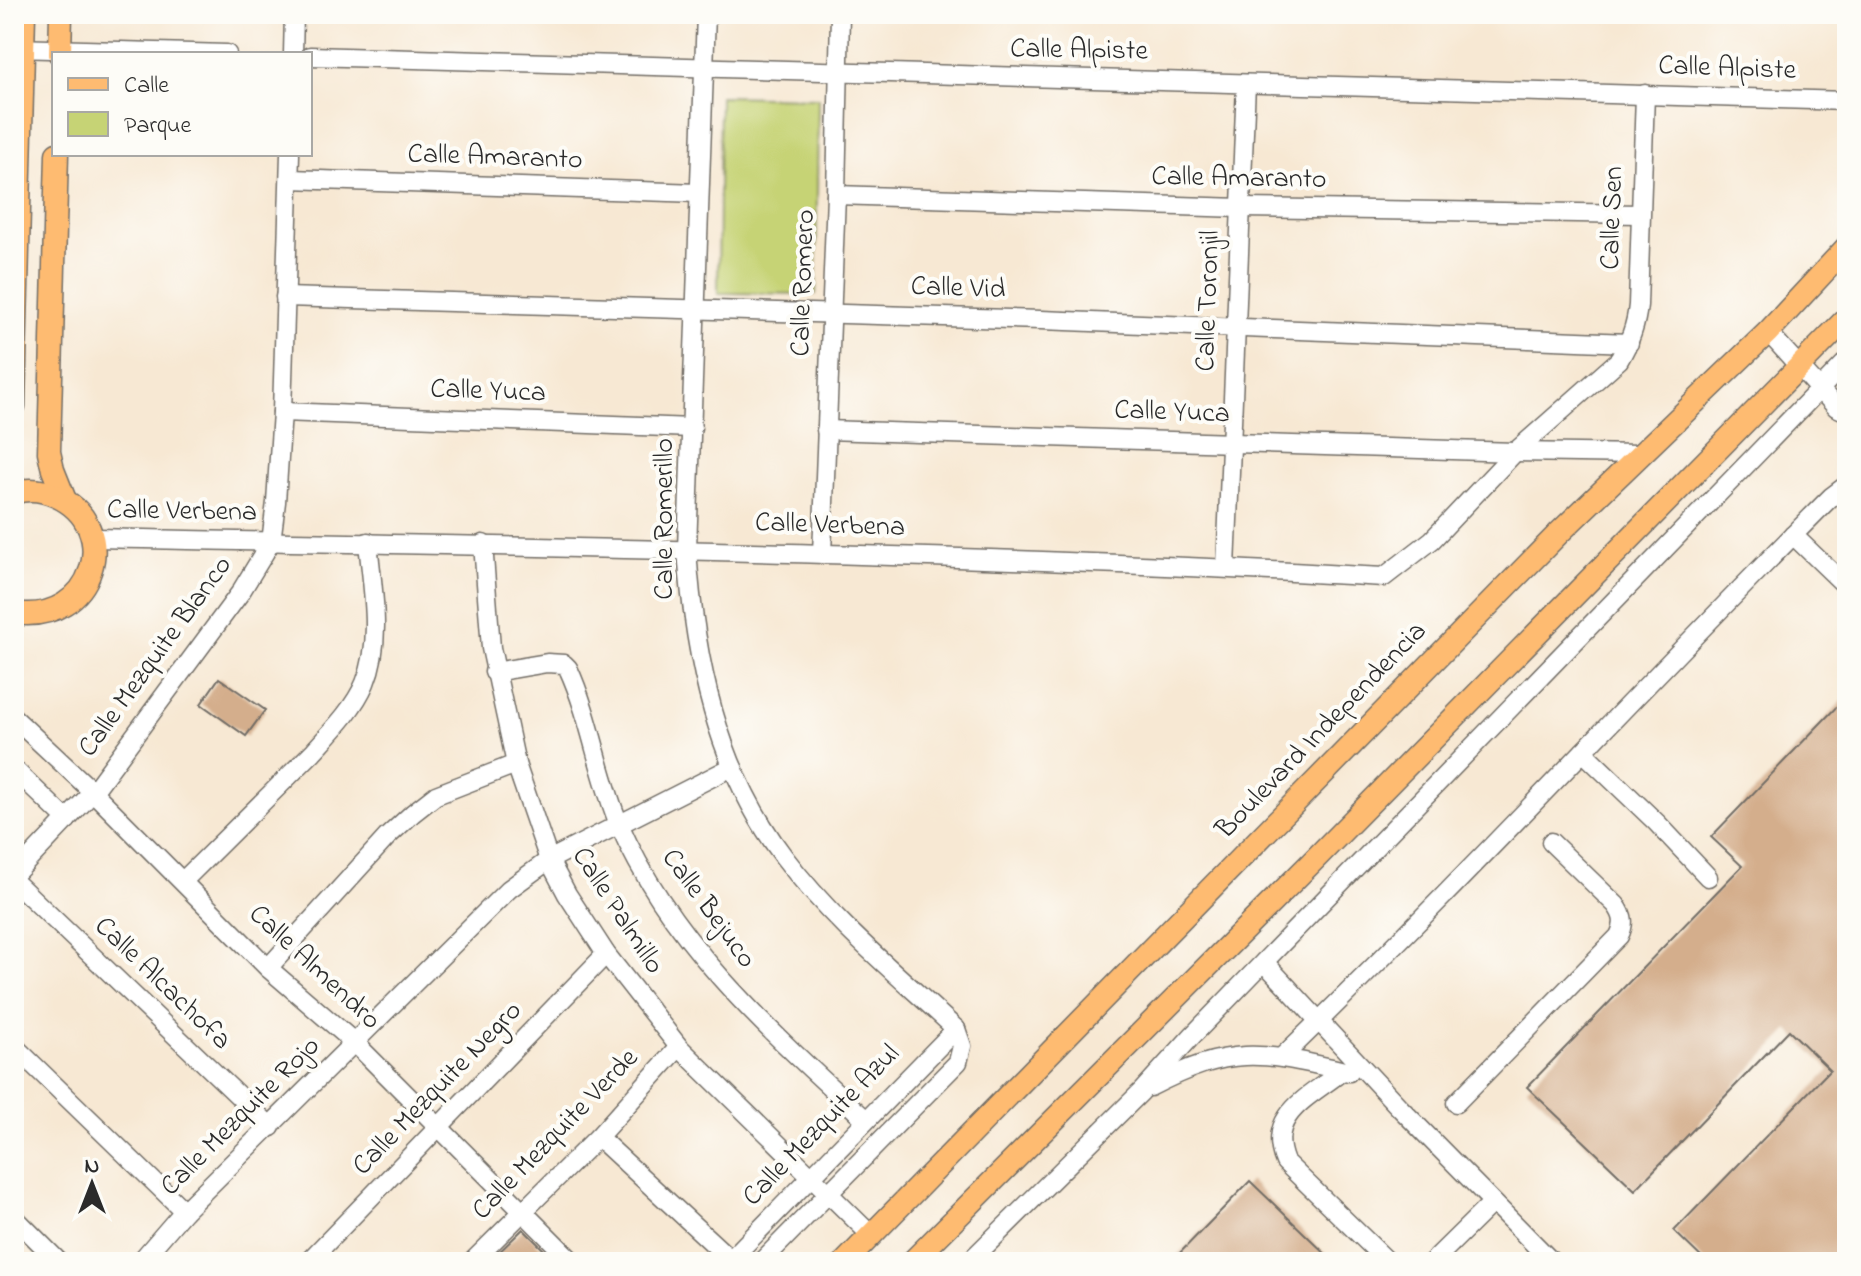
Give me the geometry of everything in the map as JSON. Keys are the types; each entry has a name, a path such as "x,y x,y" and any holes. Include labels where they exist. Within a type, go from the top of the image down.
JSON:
{"main road":[{"path":"14,406 18,48 24,14"},
{"path":"60,52 61,14"},
{"path":"57,156 49,452 65,500"},
{"name":"Boulevard Independencia","path":"845,1262 1559,533 1768,332 1847,247"},
{"path":"912,1262 1312,862 1847,318"},
{"path":"14,493 22,490 45,491 65,500 77,510 92,538 93,560 87,581 73,599 54,611 33,616 14,613"}],"street":[{"path":"293,52 294,14"},
{"name":"Calle Romerillo","path":"706,14 687,549 690,599 706,685 732,767 784,857 822,902 956,1029"},
{"name":"Calle Romero","path":"822,554 840,14"},
{"path":"18,48 60,52"},
{"name":"Calle Alpiste","path":"312,56 1847,101"},
{"name":"Calle Toronjil","path":"1226,568 1246,84"},
{"name":"Calle Sen","path":"1629,343 1636,326 1638,305 1645,94"},
{"name":"Calle Mezquite Blanco","path":"14,875 93,792 240,593 271,542 282,412 290,156"},
{"name":"Calle Amaranto","path":"290,179 699,193"},
{"name":"Calle Amaranto","path":"836,195 1241,208 1640,214"},
{"name":"Calle Vid","path":"285,297 831,313 1629,343"},
{"path":"1768,332 1836,407 1847,412"},
{"path":"1515,452 1619,360 1629,343"},
{"path":"969,1262 1141,1092 1847,361"},
{"name":"Calle Yuca","path":"282,412 692,428"},
{"name":"Calle Yuca","path":"826,430 1641,454"},
{"name":"Calle Verbena","path":"92,538 687,549 1226,568 1384,577 1432,540 1515,452"},
{"path":"1282,1057 1583,752 1653,676 1831,497 1847,485"},
{"path":"1793,535 1847,587"},
{"path":"183,881 333,731 365,683 373,652 375,616 368,542"},
{"name":"Calle Palmillo","path":"483,544 487,621 494,672 516,764 549,860 583,921 679,1047 871,1235"},
{"name":"Calle Bejuco","path":"494,672 547,663 564,664 568,668 619,824 658,897 718,975 866,1120"},
{"name":"Calle Almendro","path":"14,718 93,792 268,968 355,1043 573,1262"},
{"path":"1583,752 1708,877"},
{"path":"268,968 387,837 413,813 436,795 516,764"},
{"name":"Calle Mezquite Rojo","path":"140,1262 184,1211 509,889 549,860 732,767"},
{"path":"14,769 67,820"},
{"path":"1456,1103 1619,936 1623,927 1622,913 1616,905 1551,842"},
{"name":"Calle Alcachofa","path":"14,881 271,1127"},
{"name":"Calle Mezquite Negro","path":"308,1262 606,954"},
{"path":"1264,962 1371,1077 1552,1262"},
{"path":"761,1262 958,1062 962,1046 956,1029"},
{"name":"Calle Mezquite Azul","path":"729,1261 956,1029"},
{"path":"14,1046 184,1211"},
{"name":"Calle Mezquite Verde","path":"472,1262 598,1137 679,1047"},
{"path":"1141,1092 1213,1060 1253,1054 1282,1057 1371,1077"},
{"path":"1342,1071 1287,1115 1280,1127 1280,1149 1285,1162 1388,1262"},
{"path":"598,1137 729,1261"},
{"path":"1432,1262 1492,1203"},
{"path":"14,1217 59,1262"}],"green space":[{"path":"720,96 818,98 816,294 718,293"}],"building":[{"path":"219,678 265,710 246,736 201,704"},
{"path":"1847,696 1847,1262 1706,1262 1674,1231 1830,1070 1789,1030 1635,1190 1527,1087 1742,866 1711,837"},
{"path":"1250,1181 1334,1262 1171,1262"},
{"path":"523,1229 556,1262 489,1262"}]}
